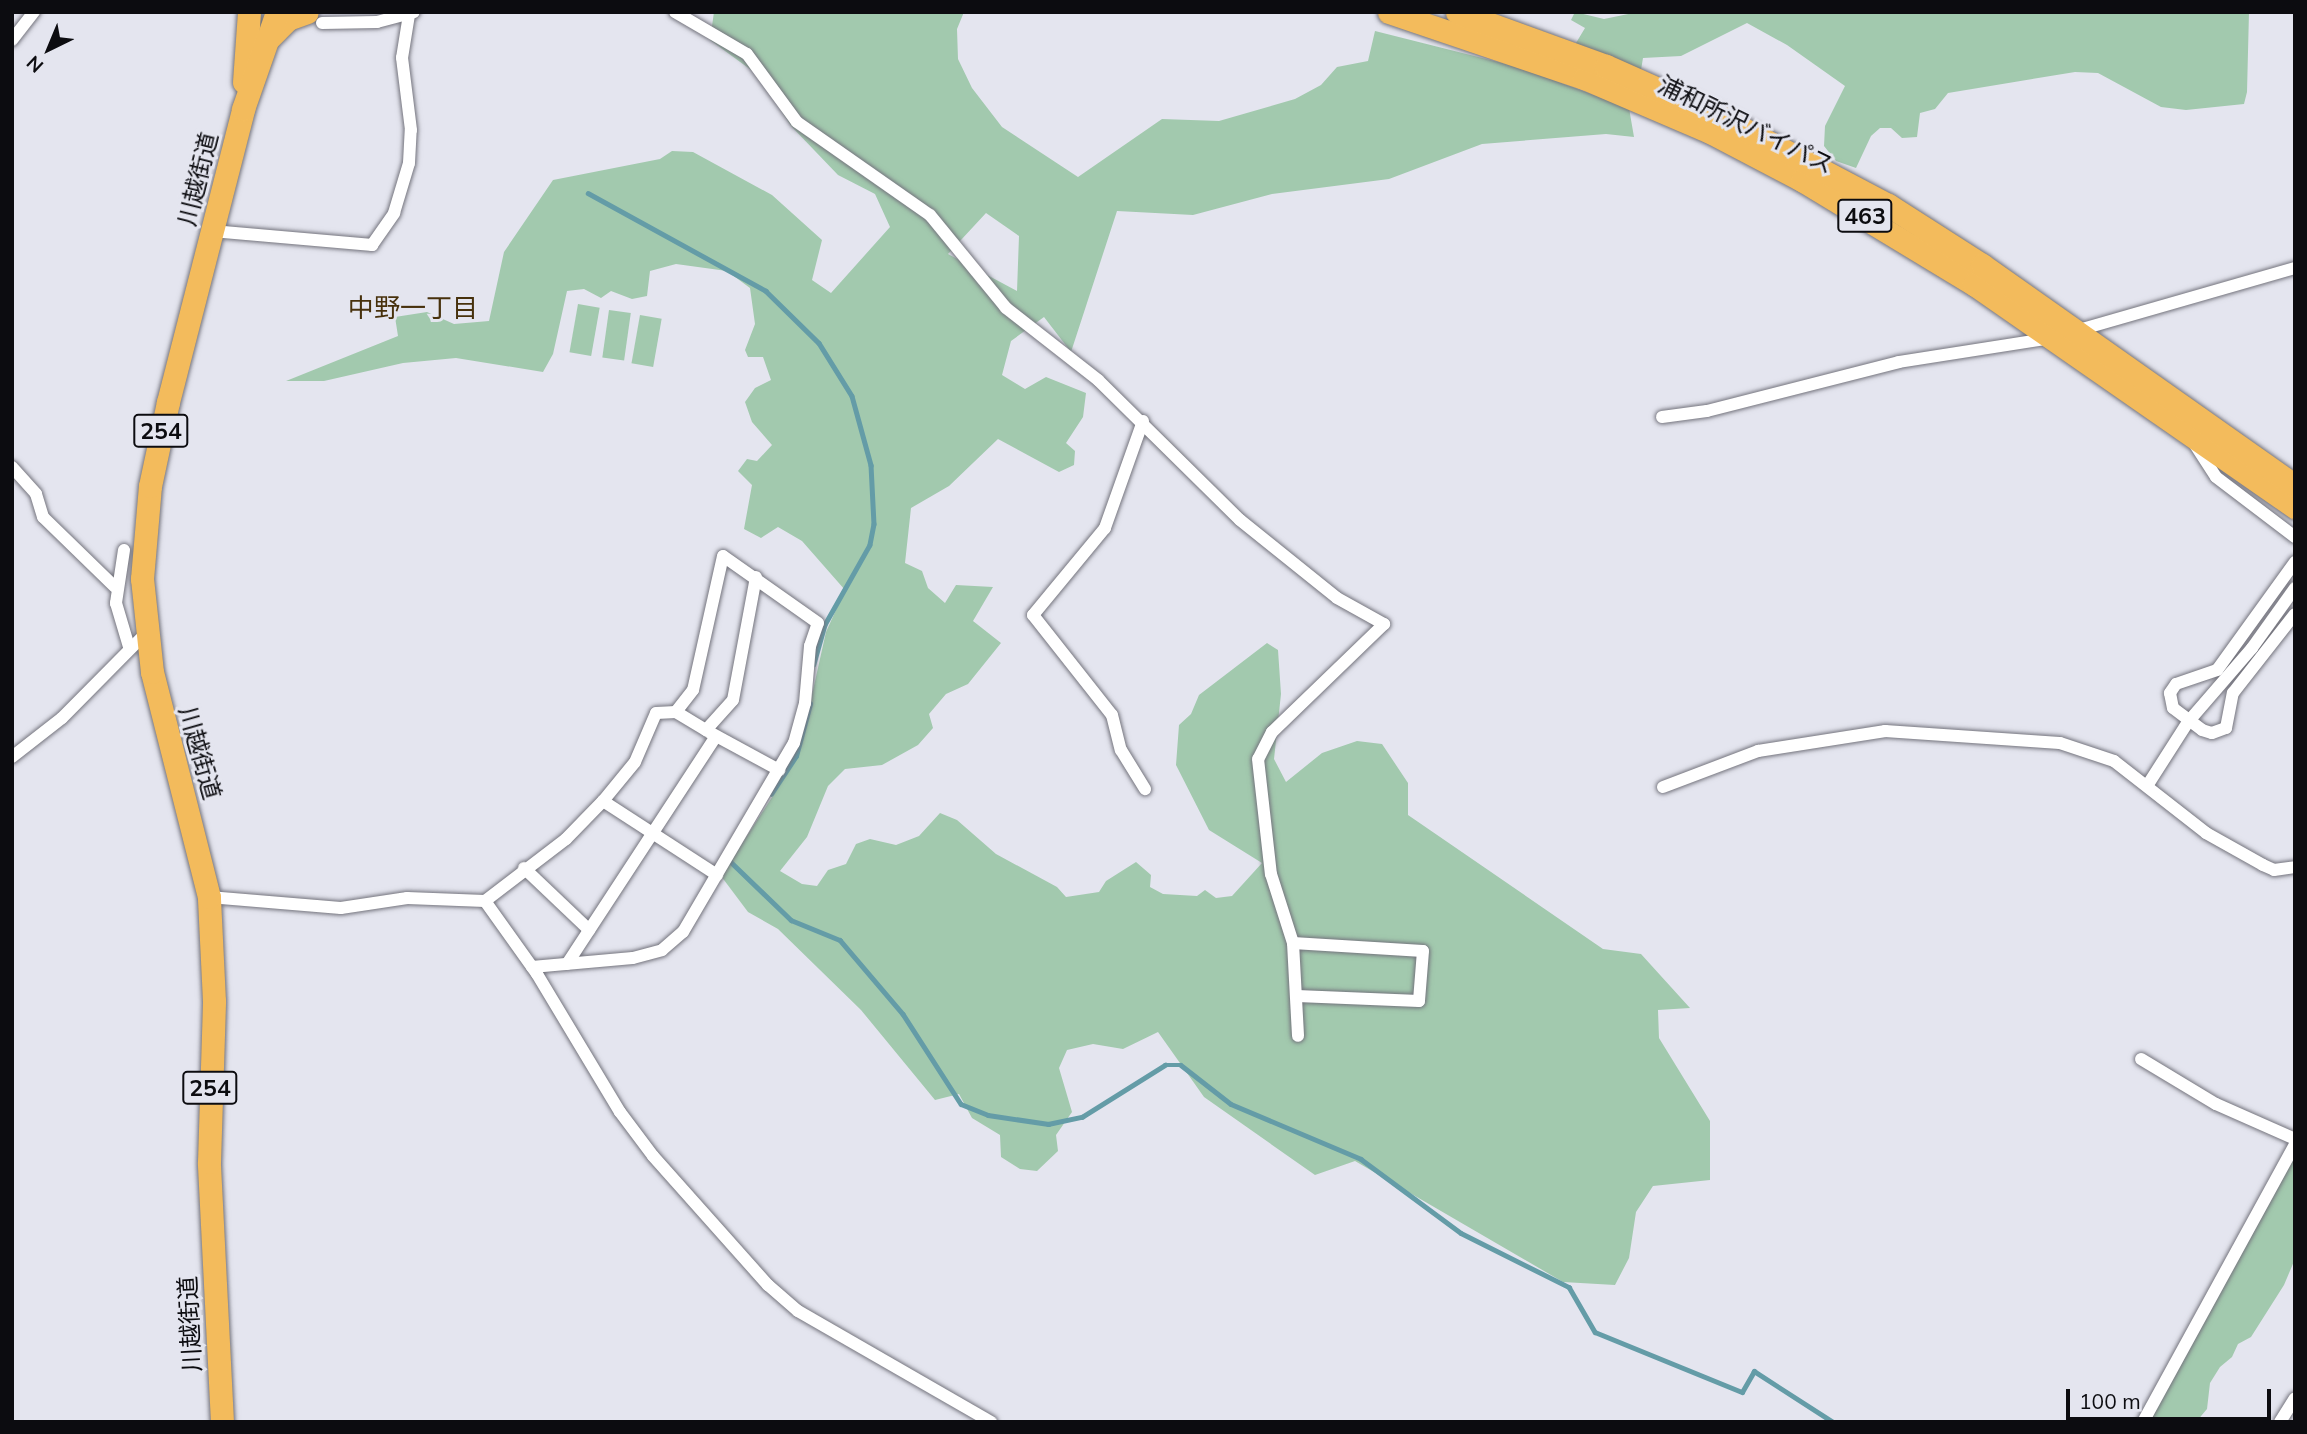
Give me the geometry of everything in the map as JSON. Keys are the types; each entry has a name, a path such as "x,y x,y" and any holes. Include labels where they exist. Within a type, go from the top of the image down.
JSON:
{"highway":[{"path":"243,101 249,12"},
{"name":"川越街道","path":"222,1422 209,1162 214,1001 209,897 137,640 157,449 243,101 269,12"},
{"name":"川越街道","path":"243,101 278,12"},
{"name":"浦和所沢バイパス","path":"1389,12 1522,54 1710,132 1881,225 2064,335 2295,486"},
{"name":"浦和所沢バイパス","path":"1457,12 1606,66 1785,150 1888,205 2064,335 2183,428 2295,508"},
{"path":"266,42 288,19 315,18"}],"street":[{"path":"12,40 34,12"},
{"path":"675,12 747,54 797,122 930,215 1023,325 1072,359 1143,421 1240,520 1337,598 1384,624 1272,732 1258,759 1271,874 1293,943 1298,1036"},
{"path":"212,231 372,245 394,213 409,163 411,130 402,58 412,14 377,22 315,18"},
{"path":"1662,416 1707,411 1899,362 2064,335 2295,268"},
{"path":"1143,421 1105,527 1033,615 1112,715 1121,750 1145,789"},
{"path":"2183,428 2216,477 2295,537"},
{"path":"12,467 36,494 43,517 116,584 137,640 92,691 12,758"},
{"path":"116,584 124,550"},
{"path":"532,967 633,958 662,950 683,932 793,743 805,704 810,646 818,623 723,556 693,690 676,712"},
{"path":"2295,562 2217,670 2182,681 2171,689 2171,704 2188,722 2212,733 2227,728 2232,693 2295,614"},
{"path":"567,964 653,834 711,733 733,701 755,577"},
{"path":"116,584 142,579"},
{"path":"2147,786 2188,722 2252,649 2295,588"},
{"path":"209,897 341,908 407,898 485,901 524,868 566,839 603,801 635,762 656,713 676,712 779,770"},
{"path":"1663,787 1758,751 1885,732 2078,747 2114,761 2206,833 2263,865 2274,870 2295,866"},
{"path":"603,801 717,875"},
{"path":"524,868 589,930"},
{"path":"485,901 532,967 620,1112 653,1156 768,1285 798,1311 991,1422"},
{"path":"1293,943 1423,951 1419,1001 1297,996"},
{"path":"2141,1059 2216,1104 2295,1139"},
{"path":"2143,1422 2295,1144"},
{"path":"2280,1422 2295,1398"}],"green space":[{"path":"714,12 964,12 957,29 958,59 972,88 1002,127 1078,177 1162,119 1219,121 1295,99 1321,85 1337,67 1368,61 1375,31 1518,67 1629,108 1634,137 1606,134 1482,144 1389,179 1272,194 1193,215 1117,211 1071,352 1044,317 1011,341 1002,375 1025,389 1046,377 1086,393 1083,417 1066,443 1075,451 1074,465 1059,472 998,439 949,486 911,508 905,563 922,571 928,588 945,603 956,585 993,587 973,621 1001,643 968,684 946,694 929,714 933,728 918,745 882,765 845,769 828,786 807,837 780,871 802,884 817,886 828,870 846,864 856,844 870,839 896,845 919,836 940,813 957,820 996,854 1057,887 1066,897 1099,892 1106,881 1136,862 1151,875 1150,887 1163,894 1197,896 1205,890 1216,898 1232,896 1262,863 1209,830 1176,765 1179,725 1191,714 1199,695 1267,643 1278,650 1281,694 1274,759 1286,782 1322,753 1357,741 1382,744 1408,783 1408,815 1603,949 1641,954 1690,1008 1658,1010 1659,1038 1710,1121 1710,1180 1653,1186 1636,1212 1629,1258 1615,1285 1563,1282 1355,1161 1315,1175 1204,1097 1158,1032 1123,1049 1093,1044 1067,1050 1059,1068 1072,1112 1056,1135 1058,1151 1037,1171 1020,1169 1001,1157 1000,1135 972,1118 959,1094 935,1100 861,1010 778,929 748,912 721,876 798,757 826,632 845,590 802,541 778,527 761,538 744,529 752,485 738,471 747,459 757,461 772,445 752,422 745,402 755,388 771,380 763,357 748,357 745,350 755,324 750,288 727,271 676,264 650,271 647,296 632,299 611,291 601,298 584,289 567,291 553,354 543,372 456,358 403,363 324,381 286,381 398,336 395,317 427,312 454,324 489,321 504,252 553,180 660,159 672,151 693,152 772,195 822,240 812,280 831,293 890,227 875,194 838,175 791,126 758,75 710,40","holes":["986,213 1019,236 1017,291 948,254"]},
{"path":"1575,12 1604,19 1638,12 2249,12 2247,92 2244,104 2186,110 2161,107 2098,73 2075,72 1948,93 1935,109 1920,113 1917,137 1902,138 1891,128 1880,128 1871,136 1856,168 1836,161 1824,146 1825,126 1845,86 1787,45 1747,23 1681,56 1643,58 1641,70 1573,48 1585,28 1571,20"},
{"path":"578,304 600,308 591,356 569,352"},
{"path":"609,310 631,313 624,361 602,358"},
{"path":"640,315 662,319 653,367 631,363"},
{"path":"2295,1157 2295,1259 2284,1285 2251,1337 2238,1344 2232,1357 2220,1367 2210,1383 2207,1409 2196,1422 2149,1422 2283,1171"}],"waterway":[{"path":"588,193 766,291 819,343 852,396 871,465 874,524 870,545 825,625 814,664"},
{"path":"771,794 796,756 810,704"},
{"path":"730,861 791,920 840,940 903,1014 961,1104 988,1115 1048,1124 1082,1117 1165,1065 1181,1065 1231,1104 1361,1159 1461,1233 1569,1287 1595,1332 1742,1392 1754,1371 1833,1422"}],"district":[{"name":"中野一丁目","path":"413,308"}]}
